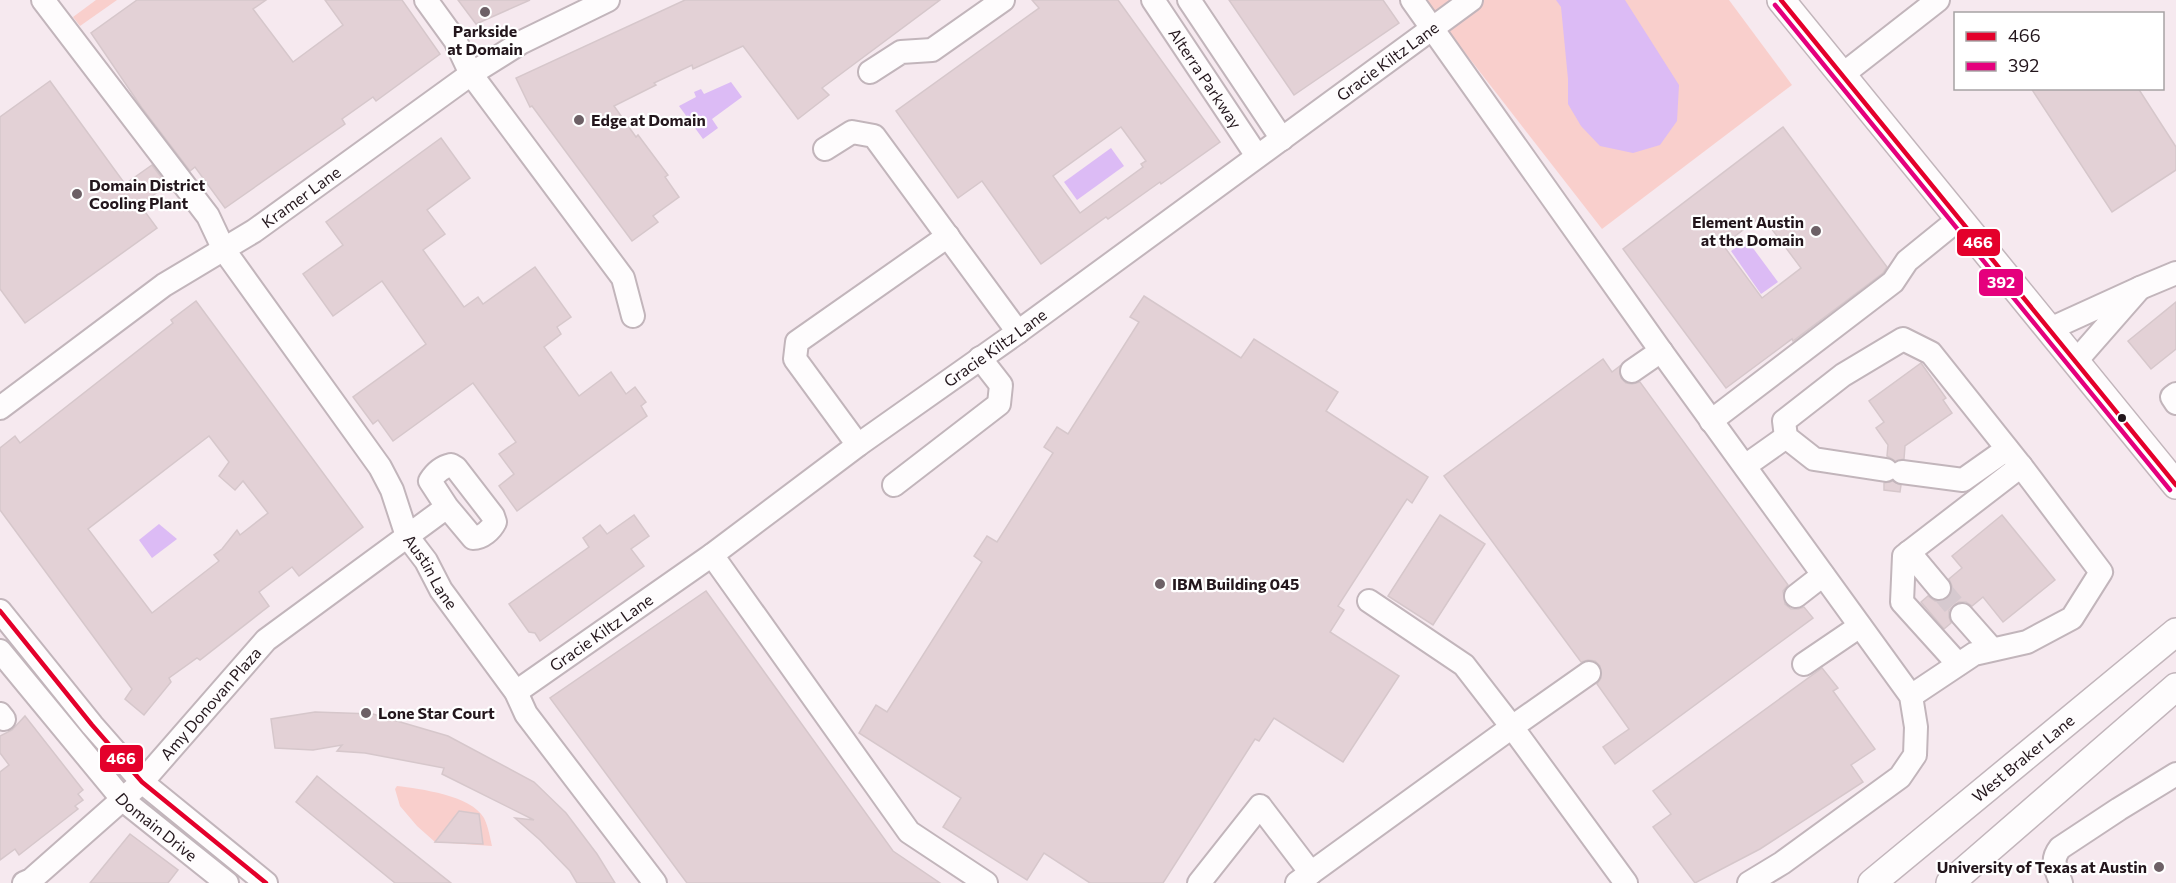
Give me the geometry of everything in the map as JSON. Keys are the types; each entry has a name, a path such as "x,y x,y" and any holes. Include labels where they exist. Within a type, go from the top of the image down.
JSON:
{"main road":[{"path":"1781,0 2176,485"},
{"name":"West Braker Lane","path":"1872,883 2176,632"},
{"path":"1950,883 2176,687"}],"street":[{"name":"Austin Lane","path":"43,0 208,216 224,250 380,466 392,490 407,536 426,561 441,590 516,692 526,714 655,883"},
{"path":"426,0 455,39 471,74 622,278 633,316"},
{"name":"Kramer Lane","path":"0,408 164,285 224,250 320,184 471,74 522,42 609,0"},
{"path":"870,72 901,52 932,50 1003,0"},
{"name":"Alterra Parkway","path":"1153,0 1257,156"},
{"name":"Alterra Parkway","path":"1189,0 1282,139"},
{"path":"1412,0 1711,421 1911,696 1916,727 1915,755 1900,777 1782,863 1749,883"},
{"name":"Gracie Kiltz Lane","path":"516,692 712,555 858,445 1018,332 1470,0"},
{"path":"1842,75 1938,0"},
{"path":"825,149 852,132 874,136 1018,332"},
{"path":"1711,421 1893,282 1907,261 1960,218"},
{"path":"858,445 795,359 797,342 948,236"},
{"path":"2050,328 2176,273"},
{"path":"2076,361 2140,288"},
{"path":"1911,696 1974,654 2027,642 2072,618 2101,572 2014,458 1931,353 1902,339 1843,375 1784,421 1786,437 1814,459 1963,480 2014,458"},
{"path":"1632,371 1661,351"},
{"path":"894,485 999,404 1000,385 980,358"},
{"path":"2176,394 2172,397 2176,403"},
{"path":"1745,466 1786,437"},
{"path":"1958,664 1902,602 1904,556 2014,458"},
{"name":"Amy Donovan Plaza","path":"24,883 31,880 142,782 266,640 447,507"},
{"path":"1909,552 1938,588"},
{"path":"712,555 909,832 986,883"},
{"path":"1796,596 1823,575"},
{"path":"1369,601 1464,665 1626,883"},
{"name":"Domain Drive","path":"0,611 92,725 142,782 266,883"},
{"path":"1962,615 1992,649"},
{"path":"1804,664 1860,626"},
{"name":"Domain Drive","path":"0,651 123,800 227,883"},
{"path":"1199,883 1260,806 1304,878 1589,674"},
{"path":"2061,883 2054,863 2054,856 2060,848 2176,774"}],"shaded area":[{"path":"96,0 117,0 80,26 73,17"},
{"path":"1424,0 1729,0 1792,85 1602,229"},
{"path":"1556,0 1625,0 1679,85 1677,121 1660,145 1633,153 1600,146 1581,126 1568,104 1561,7"},
{"path":"731,82 742,97 712,119 718,128 703,139 679,106 696,97 694,92 701,89 704,94"},
{"path":"1111,148 1124,166 1077,200 1064,182"},
{"path":"1747,240 1778,282 1761,294 1731,251"},
{"path":"159,524 177,539 152,558 139,540"},
{"path":"397,786 444,794 468,804 484,818 492,846 435,842 400,806 395,789"}],"building":[{"path":"137,0 266,0 253,9 293,62 343,25 325,0 402,0 440,54 376,101 373,97 342,119 345,124 225,208 195,167 190,171 142,108 91,33"},
{"name":"Parkside at Domain","path":"458,0 530,0 476,24"},
{"name":"Edge at Domain","path":"685,0 940,0 822,88 829,95 798,119 743,46 693,69 692,65 614,106 668,175 665,177 679,197 653,216 658,222 632,241 532,106 530,107 516,78"},
{"path":"1032,0 1118,0 1220,142 1108,219 1106,217 1041,264 982,181 958,198 896,111 1039,8","holes":["1121,127 1146,161 1141,164 1143,167 1080,213 1053,176"]},
{"path":"1229,0 1383,0 1399,23 1294,95"},
{"name":"Domain District Cooling Plant","path":"50,81 125,184 152,165 167,185 140,205 157,228 25,323 0,289 0,117"},
{"path":"2032,90 2139,90 2176,147 2176,170 2112,212"},
{"path":"1783,127 1887,267 1883,273 1793,341 1792,339 1726,388 1623,249","holes":["1762,216 1801,268 1762,298 1723,245"]},
{"path":"441,138 470,178 427,210 445,234 423,250 464,307 478,297 483,304 535,267 571,317 557,327 561,334 544,347 579,396 611,372 626,394 635,387 646,402 641,406 647,416 517,511 499,486 514,474 499,454 516,442 473,383 393,441 378,420 373,424 353,397 426,344 382,281 333,316 303,274 343,245 326,222"},
{"name":"IBM Building 045","path":"1144,296 1241,358 1254,339 1338,392 1326,411 1428,477 1412,503 1407,499 1338,606 1344,610 1330,632 1399,676 1343,762 1274,718 1259,741 1255,739 1163,883 1090,883 1044,853 1027,880 943,827 961,798 859,733 876,705 887,712 982,562 974,556 987,536 997,542 1053,453 1044,447 1057,427 1068,434 1139,322 1130,317"},
{"path":"196,301 363,527 299,576 292,567 259,592 269,606 200,660 197,658 169,678 171,682 144,715 125,699 132,689 0,510 0,448 15,436 20,443 173,323 171,320","holes":["209,436 229,462 219,476 235,490 243,481 268,513 240,535 237,530 222,549 214,555 219,561 152,613 88,529"]},
{"path":"2176,302 2176,349 2151,369 2128,341"},
{"path":"1603,359 1612,372 1620,366 1621,378 1626,383 1640,382 1788,585 1783,591 1785,604 1791,609 1804,607 1813,618 1615,764 1603,747 1629,729 1597,684 1601,678 1600,666 1595,661 1581,662 1444,476"},
{"path":"1921,363 1946,398 1943,400 1952,413 1905,446 1904,459 1895,461 1887,456 1888,445 1876,428 1884,422 1869,401"},
{"path":"1893,481 1901,485 1900,492 1884,490 1884,483"},
{"path":"634,515 649,536 631,549 644,566 540,641 535,633 529,632 509,604 589,547 583,538 600,525 607,534"},
{"path":"1440,515 1485,544 1433,625 1388,596"},
{"path":"2002,515 2055,580 2003,622 1983,597 1972,606 1966,602 1959,602 1949,610 1951,623 1944,629 1921,602 1928,596 1935,601 1948,598 1952,586 1949,579 1962,568 1952,556"},
{"path":"706,591 893,851 940,883 687,883 550,698"},
{"path":"1822,668 1838,688 1833,691 1875,749 1851,765 1863,782 1760,849 1695,883 1653,827 1671,814 1653,791"},
{"path":"315,712 373,714 448,736 534,782 566,813 597,854 615,883 577,883 570,871 515,818 534,820 442,774 444,768 365,753 337,751 342,745 313,750 275,748 271,719"},
{"path":"25,716 83,790 78,794 83,800 75,806 78,809 19,855 15,849 0,860 0,772 9,765 0,753 0,736 12,730"},
{"path":"317,776 451,883 395,883 296,802"},
{"path":"459,811 479,814 483,844 435,842"},
{"path":"130,834 178,870 168,883 90,883"}],"tunnel":[{"path":"1939,588 1962,615"}],"transit line":[{"name":"466","path":"1781,0 2176,485"},
{"name":"392","path":"1775,5 2170,490"},
{"name":"466","path":"0,611 92,725 142,782 266,883"}],"place":[{"name":"Parkside at Domain","path":"485,12"},
{"name":"Edge at Domain","path":"579,120"},
{"name":"Domain District Cooling Plant","path":"77,194"},
{"name":"Element Austin at the Domain","path":"1816,231"},
{"name":"IBM Building 045","path":"1160,584"},
{"name":"Lone Star Court","path":"366,713"},
{"name":"University of Texas at Austin","path":"2159,867"}]}
